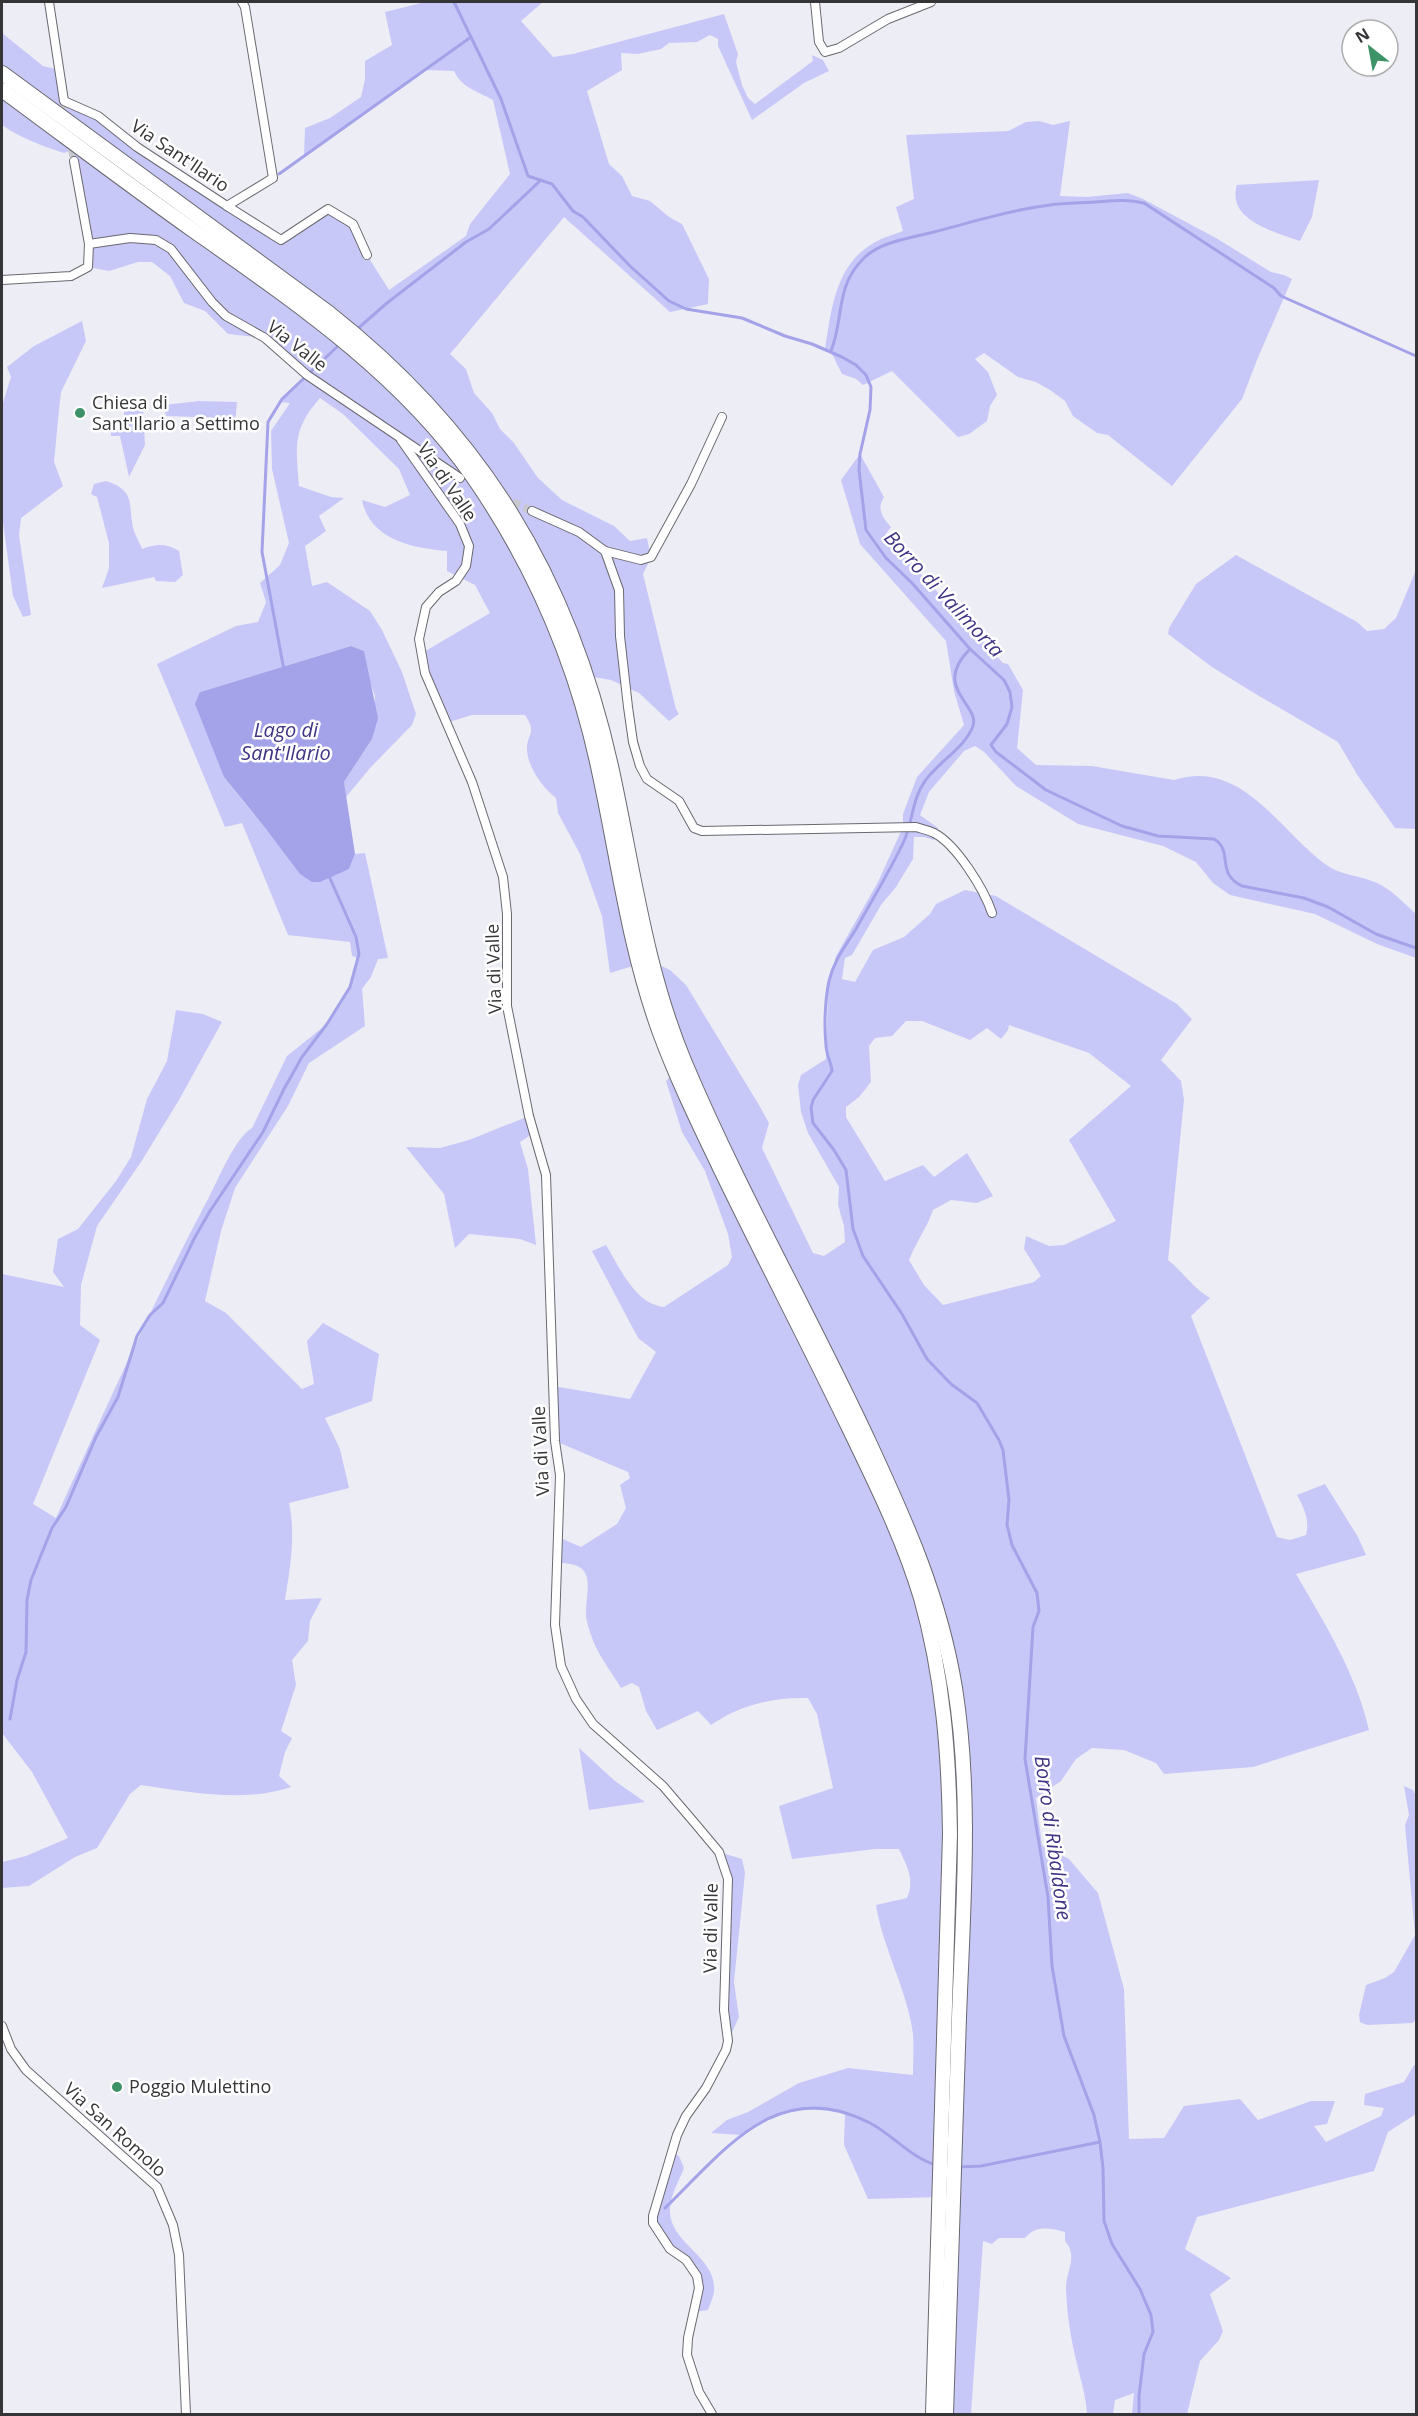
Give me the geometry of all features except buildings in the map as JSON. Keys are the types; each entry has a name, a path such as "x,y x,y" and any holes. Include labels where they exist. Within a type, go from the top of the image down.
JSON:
{"highway":[{"path":"2,73 347,326 397,372 456,434 491,482 522,529 564,616 594,697 611,764 644,930 671,1027 699,1095 755,1214 846,1392 900,1509 928,1579 949,1652 960,1731 964,1837 946,2415"},
{"path":"2,90 324,324 418,411 471,474 492,507 539,592 565,654 590,733 632,933 649,1002 660,1033 738,1207 889,1512 918,1588 932,1645 947,1743 950,1834 933,2415"}],"street":[{"name":"Via Sant'Ilario","path":"49,2 64,101 98,116 137,147 227,206 273,178 245,7 242,2"},
{"path":"815,2 819,42 825,52 839,48 888,19 931,2"},
{"path":"2,280 70,276 88,267 89,244 74,161"},
{"path":"227,206 281,240 328,209 353,224 367,255"},
{"name":"Via Valle","path":"89,244 130,238 156,240 171,249 212,302 226,316 265,338 305,373 460,478"},
{"path":"532,511 556,519 605,551 641,560 651,557 691,484 722,417"},
{"name":"Via di Valle","path":"401,440 460,524 469,546 466,566 456,581 439,592 426,607 419,639 425,673 472,782 503,877 507,914 507,1006 528,1113 546,1174 555,1441 560,1475 555,1625 561,1666 576,1699 593,1724 663,1786 718,1852 728,1879 724,2010 728,2041 726,2050 677,2135 653,2216 654,2223 670,2249 686,2260 697,2276 699,2288 688,2337 687,2355 699,2392 712,2415"},
{"path":"605,551 619,590 620,636 628,707 633,742 638,758 647,779 679,801 694,828 702,831 913,827 932,831 955,851 988,900 992,913"},
{"name":"Via San Romolo","path":"2,2026 11,2049 26,2070 157,2187 173,2225 179,2255 186,2415"}],"shaded area":[{"path":"425,2 543,2 521,21 553,57 573,54 724,14 738,54 736,62 742,85 748,98 755,104 813,61 812,55 823,60 829,71 804,83 752,120 718,46 718,39 710,35 697,42 669,43 661,49 638,54 621,53 622,70 587,91 609,164 622,176 632,196 650,201 669,217 682,224 709,279 708,304 670,312 564,217 450,354 466,369 474,393 492,413 500,429 514,443 538,478 562,500 614,526 630,541 647,538 651,557 643,574 679,714 669,721 639,693 611,680 587,676 427,401 2,73 2,33 43,66 60,70 64,101 98,116 281,240 328,209 353,224 367,255 389,290 466,236 470,224 510,174 493,100 466,85 454,71 425,70 304,155 305,128 330,118 361,97 365,79 365,61 392,45 385,12"},
{"path":"2,90 340,338 471,474 565,654 640,964 610,973 602,916 580,854 558,813 556,798 541,783 530,764 527,745 531,726 525,715 472,715 446,723 422,653 490,613 475,585 447,571 447,551 407,544 383,533 374,524 362,500 385,507 410,495 399,469 343,414 320,398 300,429 297,449 299,486 331,497 344,498 319,516 326,531 305,546 312,586 327,582 370,611 382,630 402,672 416,714 412,725 371,767 346,797 344,782 372,739 375,696 368,677 364,651 351,646 200,692 224,777 266,829 349,869 355,854 365,853 388,958 378,959 371,977 362,989 365,1026 309,1063 288,1106 235,1188 221,1231 205,1301 226,1313 302,1389 314,1384 307,1341 323,1323 379,1354 372,1401 325,1418 340,1449 349,1488 289,1503 292,1540 285,1600 322,1598 310,1621 308,1641 292,1660 296,1685 281,1731 292,1738 285,1752 279,1776 291,1787 255,1794 217,1795 141,1785 130,1794 97,1848 75,1857 29,1886 2,1888 2,1862 26,1856 68,1838 32,1772 2,1733 2,1274 64,1287 53,1272 58,1239 78,1229 116,1181 131,1157 147,1099 167,1061 176,1010 203,1014 222,1022 179,1100 141,1162 97,1226 81,1285 80,1325 100,1340 33,1504 56,1518 168,1276 228,1159 240,1140 252,1128 287,1056 327,1024 341,1004 350,987 358,958 352,956 350,942 288,935 242,823 225,827 157,664 236,626 258,622 266,602 260,583 280,565 289,543 272,469 271,431 290,403 280,402 307,375 265,338 228,334 205,311 184,303 170,276 152,262 138,262 109,271 88,267 72,150 64,153 48,148 2,125"},
{"path":"1039,121 1053,125 1070,121 1060,196 1087,197 1128,193 1216,238 1271,272 1292,279 1242,399 1172,486 1108,435 1097,433 1073,416 1065,401 1050,390 1036,382 1018,377 984,353 975,359 988,372 997,395 990,406 987,421 969,434 958,437 892,371 863,385 856,379 842,374 831,352 825,349 834,300 845,271 866,248 881,239 903,231 896,207 914,199 906,135 1008,131 1026,122"},
{"path":"1319,180 1312,217 1300,241 1255,223 1239,207 1236,197 1237,185"},
{"path":"82,321 86,341 61,392 54,462 63,486 21,518 19,535 31,615 23,617 13,596 2,515 2,406 11,377 7,367 34,346"},
{"path":"199,401 237,402 235,424 222,418 166,416 164,405"},
{"path":"143,407 145,445 129,477 120,436 111,436 110,420 124,420 124,409"},
{"path":"860,454 884,497 881,509 883,517 891,527 885,535 1003,663 1008,664 1023,690 1017,748 1036,765 1092,766 1174,780 1198,776 1219,779 1239,788 1257,801 1325,864 1337,871 1371,880 1382,886 1416,914 1416,958 1377,944 1315,914 1230,895 1213,883 1196,862 1163,846 1078,824 1016,786 984,752 975,746 964,751 929,792 920,815 938,828 934,840 914,837 913,859 896,887 881,905 852,955 845,958 842,979 855,982 873,950 904,937 930,914 936,904 965,890 996,896 1177,1004 1192,1019 1161,1060 1181,1081 1184,1100 1168,1260 1198,1290 1210,1298 1191,1316 1277,1537 1290,1540 1306,1535 1307,1519 1297,1495 1325,1484 1358,1537 1366,1555 1296,1574 1348,1669 1369,1730 1253,1767 1164,1774 1156,1763 1124,1750 1092,1748 1076,1759 1061,1781 1036,1798 1042,1845 1069,1859 1098,1893 1124,1989 1129,2139 1164,2138 1184,2106 1240,2099 1258,2120 1311,2101 1335,2101 1327,2124 1314,2126 1326,2142 1381,2116 1384,2108 1364,2105 1365,2094 1404,2082 1416,2065 1416,2114 1388,2132 1374,2171 1197,2217 1185,2249 1231,2278 1210,2294 1223,2331 1219,2340 1200,2361 1187,2414 1132,2414 1134,2393 1115,2400 1113,2414 1087,2414 1067,2309 1066,2283 1071,2253 1065,2241 1065,2232 1039,2229 1025,2238 999,2238 992,2244 983,2241 971,2414 946,2414 964,1817 947,1643 699,1095 651,961 670,970 686,985 759,1105 769,1123 762,1148 813,1253 824,1256 845,1242 844,1226 838,1205 839,1187 808,1133 801,1112 798,1085 801,1075 826,1059 828,988 836,956 878,882 903,827 903,814 917,777 964,725 954,691 946,641 860,544 841,480","holes":["906,1021 922,1021 970,1040 987,1028 1001,1039 1009,1025 1089,1053 1131,1086 1069,1140 1116,1221 1064,1245 1049,1246 1026,1236 1024,1249 1041,1276 1034,1282 943,1305 924,1285 909,1260 912,1253 933,1210 951,1200 977,1203 993,1196 967,1153 934,1177 923,1165 885,1181 846,1117 846,1107 859,1097 871,1082 869,1046 875,1038 892,1036"]},
{"path":"106,481 116,485 127,495 134,531 142,549 161,545 179,551 183,575 175,582 156,581 154,577 102,588 109,568 109,543 97,497 91,494 94,484"},
{"path":"1236,555 1357,622 1367,631 1384,629 1396,618 1416,570 1416,829 1395,828 1358,776 1338,742 1212,667 1168,634 1169,628 1196,584"},
{"path":"675,1070 898,1535 944,1715 941,2197 868,2199 844,2145 845,2112 803,2110 790,2112 765,2119 741,2135 711,2133 727,2120 748,2112 799,2083 848,2068 913,2075 913,2034 910,2017 876,1905 907,1898 910,1885 909,1873 899,1849 875,1849 792,1859 779,1806 833,1788 817,1714 808,1698 782,1699 745,1707 711,1725 698,1711 657,1730 646,1711 639,1687 632,1683 621,1688 600,1656 586,1617 588,1588 585,1573 571,1564 558,1563 558,1537 581,1547 617,1524 626,1508 620,1485 630,1478 628,1472 555,1441 553,1386 630,1399 656,1352 638,1338 592,1251 606,1245 629,1284 645,1299 664,1307 728,1265 732,1257 728,1234 705,1171 682,1132 666,1081"},
{"path":"529,1116 534,1133 520,1142 528,1169 536,1245 520,1239 469,1234 455,1248 444,1194 406,1147 440,1148 469,1140"},
{"path":"579,1748 615,1781 645,1802 589,1810"},
{"path":"1404,1786 1413,1790 1416,1796 1416,2018 1413,2023 1367,2025 1360,2022 1359,2015 1366,1985 1394,1972 1415,1935 1405,1825 1409,1815"},
{"path":"719,1852 742,1859 745,1873 734,1982 739,2017 728,2041 724,2010 728,1879"},
{"path":"672,2152 679,2156 684,2168 672,2198 671,2220 676,2231 701,2259 713,2279 714,2292 708,2310 694,2312 697,2276 670,2249 653,2223"}],"water":[{"name":"Lago di Sant'Ilario","path":"351,646 364,651 378,718 372,739 344,782 355,854 349,869 320,882 312,882 300,874 224,777 195,704 200,692"}],"waterway":[{"name":"Borro di Valimorta","path":"454,2 501,99 528,176 552,184 573,211 583,217 630,266 669,301 686,309 742,318 785,336 812,344 856,365 866,375 871,387 870,410 860,454 859,470 866,530 886,558 912,583 970,649 1004,680 1010,692 1012,707 1007,724 991,745 996,752 1046,790 1122,826 1158,836 1214,839 1223,850 1229,875 1242,886 1304,898 1328,907 1376,934 1416,948"},
{"path":"279,174 471,37"},
{"path":"355,331 387,303 466,242 489,229 541,180"},
{"path":"831,351 848,281 863,259 878,248 897,241 1035,207 1126,201 1144,203 1274,288 1281,296 1416,356"},
{"path":"284,670 262,552 268,422 282,399 339,345"},
{"name":"Borro di Ribaldone","path":"970,649 959,663 955,674 956,685 970,710 973,726 958,748 925,781 915,803 899,852 834,967 829,981 825,1021 826,1048 832,1071 813,1100 811,1108 813,1123 846,1170 853,1229 863,1256 902,1314 927,1359 951,1384 977,1403 1003,1450 1009,1500 1007,1525 1012,1545 1037,1593 1039,1611 1033,1627 1025,1759 1048,1897 1052,1966 1064,2036 1094,2115 1100,2142 1104,2221 1112,2244 1140,2289 1151,2315 1153,2332 1144,2354 1139,2414"},
{"path":"10,1719 17,1680 26,1652 27,1600 31,1580 52,1528 66,1507 96,1437 118,1397 137,1336 150,1315 163,1303 210,1211 263,1132 302,1057 327,1024 350,987 359,954 356,937 329,876"},
{"path":"665,2208 732,2143 756,2126 781,2114 808,2108 837,2110 870,2123 910,2152 936,2165"},
{"path":"957,2167 981,2166 1100,2142"}],"tunnel":[{"path":"64,101 74,161"},
{"path":"502,497 532,511"}],"place":[{"name":"Chiesa di Sant'Ilario a Settimo","path":"80,413"},
{"name":"Poggio Mulettino","path":"117,2087"}]}
